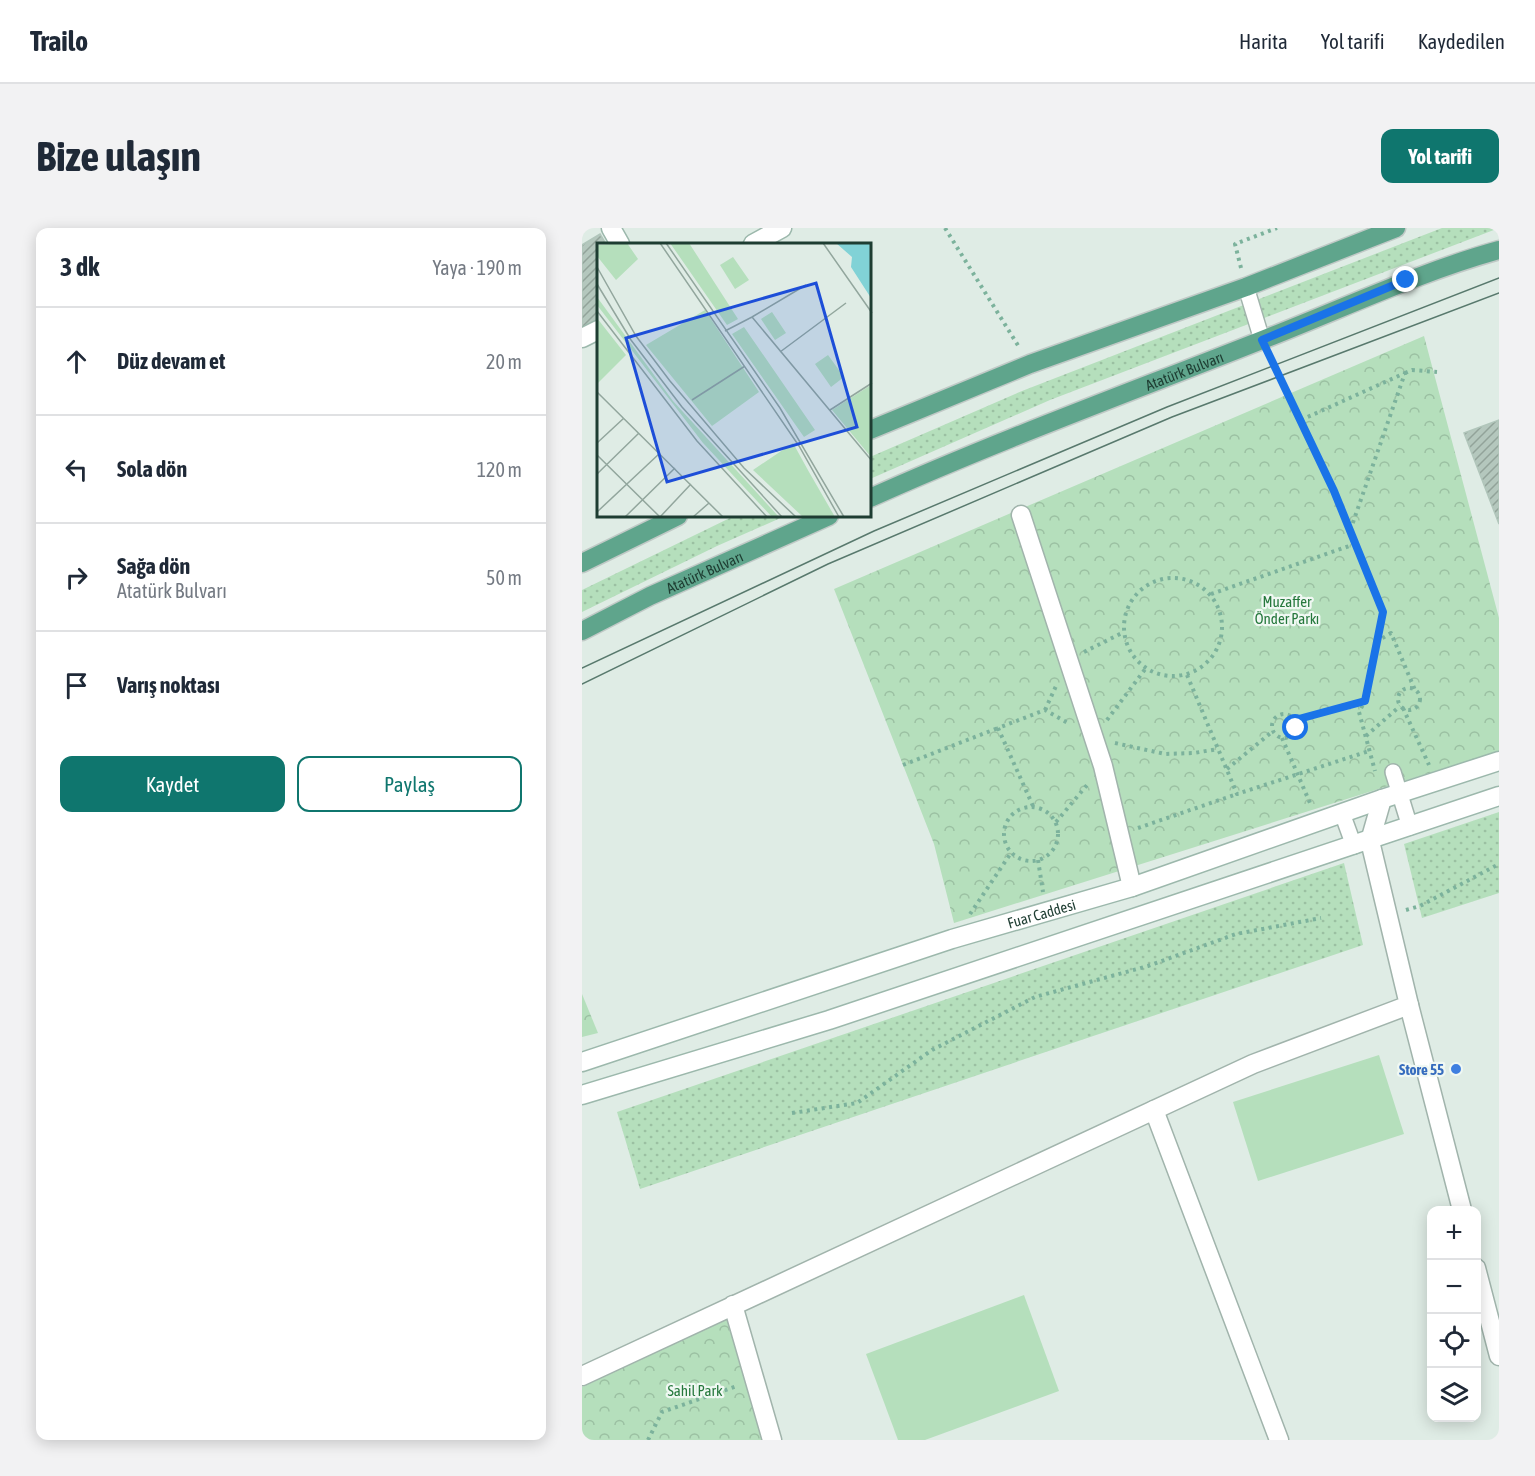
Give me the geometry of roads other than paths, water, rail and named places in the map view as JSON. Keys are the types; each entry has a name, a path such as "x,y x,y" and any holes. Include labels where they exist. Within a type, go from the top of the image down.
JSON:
{"main road":[{"path":"872,429 1030,364 1246,287 1396,228"},
{"name":"Atatürk Bulvarı","path":"872,497 1000,443 1262,340 1406,280 1499,250"},
{"path":"582,563 674,518"},
{"name":"Atatürk Bulvarı","path":"582,631 650,596 825,518"}],"street":[{"path":"611,228 619,243"},
{"path":"1246,287 1262,340"},
{"path":"582,338 597,330"},
{"path":"1021,515 1103,766 1132,886"},
{"name":"Fuar Caddesi","path":"582,1062 952,939 1132,886 1499,761"},
{"path":"1393,772 1410,827"},
{"path":"582,1095 829,1020 1362,844 1499,796"},
{"path":"1362,844 1382,799"},
{"path":"1342,813 1362,844 1389,915 1409,1005 1461,1206"},
{"path":"582,1376 1253,1064 1409,1005"},
{"path":"1154,1110 1279,1440"},
{"path":"1481,1287 1499,1356"},
{"path":"733,1305 772,1440"}],"tram line":[{"path":"582,668 874,531 1167,407 1499,278"},
{"path":"582,684 828,564 1172,417 1499,293"}],"place":[{"name":"Store 55","path":"1456,1069"}],"park label":[{"name":"Muzaffer Önder Parkı","path":"1287,610"},
{"name":"Sahil Park","path":"695,1390"}]}
